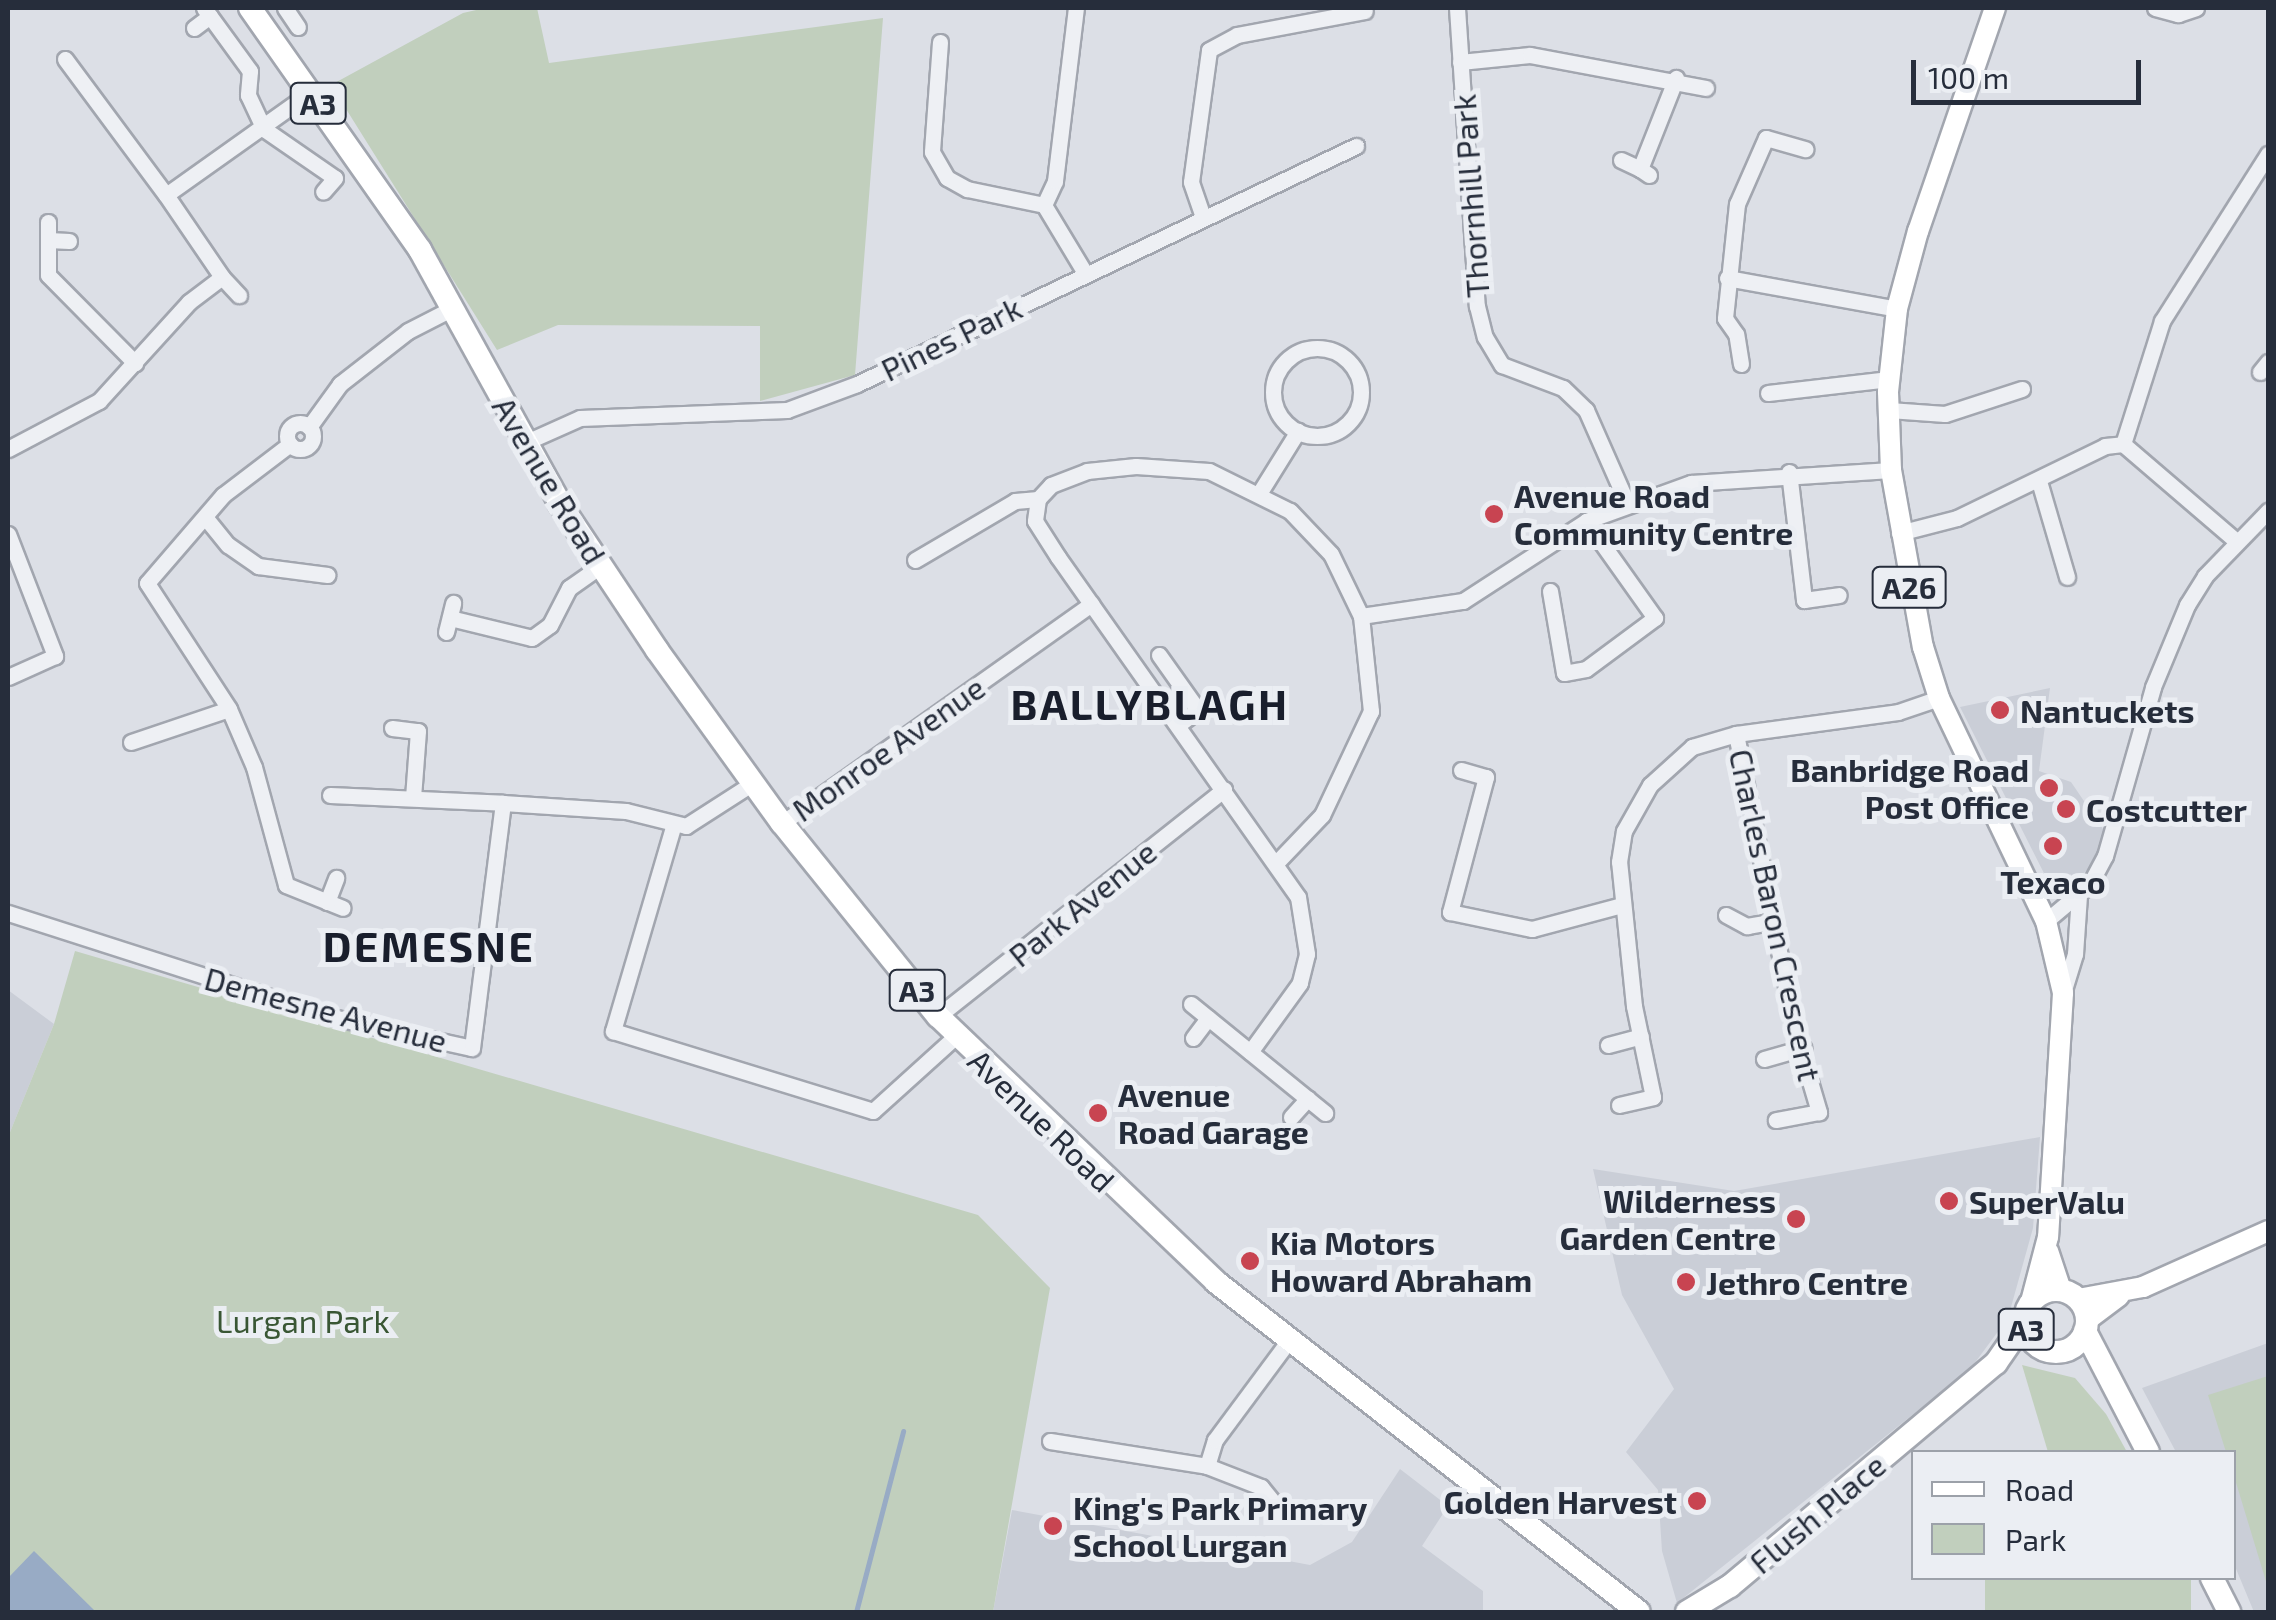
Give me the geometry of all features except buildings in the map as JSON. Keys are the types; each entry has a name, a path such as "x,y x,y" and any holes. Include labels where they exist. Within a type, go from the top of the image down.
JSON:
{"highway":[{"name":"A3","path":"250,8 311,92"},
{"name":"Avenue Road","path":"311,92 386,198 452,308 524,443 600,566 782,824 938,1016 1142,1218 1287,1343 1468,1474 1640,1612"},
{"name":"A3","path":"2078,1310 2028,1311 2040,1348 2066,1350 2105,1380"},
{"name":"A3","path":"2066,1350 2078,1310"},
{"name":"A3","path":"2078,1310 2105,1380 2147,1450"},
{"name":"Flush Place","path":"1687,1612 1719,1602 1996,1363 2028,1311"},
{"name":"Flush Place","path":"1996,1363 2040,1348"},
{"path":"2213,1580 2228,1612"}],"main road":[{"name":"A26","path":"1995,8 1897,308 1889,410 1891,470 1900,532 1940,698 2046,921 2063,993 2047,1249 2028,1311"},
{"path":"2078,1310 2268,1231"},
{"name":"A26","path":"2047,1249 2078,1310"}],"street":[{"path":"286,8 298,27"},
{"path":"1044,205 1055,181 1076,8"},
{"name":"Thornhill Park","path":"1457,8 1477,306 1485,336 1502,366 1564,388 1586,410 1626,504"},
{"path":"2155,8 2178,14 2196,8"},
{"path":"1203,217 1191,182 1209,50 1237,35 1365,11"},
{"path":"194,28 207,12 250,71 248,95 264,129 335,178 323,192"},
{"path":"940,42 932,152 947,178 967,189 1044,205 1085,273"},
{"name":"Thornhill Park","path":"1460,62 1530,55 1676,78 1706,88"},
{"path":"59,84 70,65 222,277 239,294"},
{"path":"1621,160 1644,172 1676,78"},
{"path":"166,195 311,92"},
{"path":"1741,364 1736,334 1725,318 1737,204 1759,146 1766,138 1805,148"},
{"name":"Pines Park","path":"524,443 580,418 787,410 857,384 1356,146"},
{"path":"2123,444 2162,321 2268,154"},
{"path":"48,222 48,275 135,362"},
{"path":"48,240 69,241"},
{"path":"8,449 72,420 135,362 189,302 222,277"},
{"path":"1728,278 1897,308"},
{"path":"336,878 335,905 286,885 254,767 229,709 147,583 205,517 290,444 308,445 309,427 354,373 408,331 452,308"},
{"path":"1304,349 1334,351 1355,369 1357,410 1326,435 1298,431 1277,410 1274,381 1304,349"},
{"path":"1768,392 1889,379"},
{"path":"1889,410 1945,414 2022,389"},
{"path":"1260,492 1298,431"},
{"path":"1900,532 1956,518 2105,446 2123,444 2236,541"},
{"path":"915,560 1015,502 1038,499 1087,471 1168,466 1209,471 1260,492 1290,510 1331,554 1361,616 1371,711 1322,814 1278,861"},
{"path":"1361,616 1462,601 1586,521 1690,483 1789,472 1891,470"},
{"path":"1789,472 1804,600 1839,595"},
{"path":"2039,481 2067,577"},
{"path":"1038,499 1035,521 1278,861 1298,898 1307,954 1300,983 1250,1052"},
{"path":"2046,921 2079,895 2105,856 2153,687 2187,605 2236,541 2268,510"},
{"path":"205,517 228,546 258,566 326,575"},
{"path":"1550,591 1564,673 1586,669 1655,618 1586,521"},
{"path":"8,534 55,656 8,677"},
{"path":"450,618 532,638 550,626 569,588 600,566"},
{"name":"Monroe Avenue","path":"782,824 1092,604"},
{"path":"1149,684 1164,662 1198,710 1178,725"},
{"name":"Charles Baron Crescent","path":"1619,1105 1653,1097 1634,1006 1622,904 1624,830 1650,785 1692,747 1736,734 1898,712 1940,698"},
{"path":"131,742 229,709"},
{"path":"392,728 418,730 412,798"},
{"name":"Charles Baron Crescent","path":"1736,734 1819,1112 1776,1120"},
{"path":"1460,770 1486,778 1450,912 1532,928 1622,904"},
{"path":"330,796 626,811 673,827 708,817 753,783"},
{"name":"Park Avenue","path":"938,1016 1224,789"},
{"name":"Demesne Avenue","path":"8,913 332,1016 472,1048 502,803"},
{"path":"673,827 613,1030 873,1111 956,1036"},
{"path":"2063,993 2076,954 2079,895"},
{"path":"1726,915 1747,926 1774,921"},
{"path":"1191,1004 1325,1113"},
{"path":"1193,1038 1208,1018"},
{"path":"1608,1045 1641,1036"},
{"path":"1764,1059 1803,1048"},
{"path":"1291,1118 1308,1098"},
{"path":"1207,1466 1215,1440 1287,1343"},
{"path":"1050,1441 1207,1466 1261,1487 1272,1502"}],"shaded area":[{"path":"2050,688 2039,771 2071,782 2105,832 2091,867 2056,897 1960,707"},
{"path":"8,990 54,1024 8,1137"},
{"path":"2040,1137 2033,1228 2008,1318 1971,1368 1677,1603 1662,1551 1658,1490 1626,1452 1674,1389 1622,1295 1593,1169 1734,1191"},
{"path":"2268,1343 2268,1612 2254,1612 2236,1569 2236,1450 2175,1450 2142,1388"},
{"name":"King's Park Primary School Lurgan","path":"1400,1469 1448,1506 1422,1546 1483,1591 1483,1612 993,1612 1012,1510 1310,1565 1352,1542"}],"green space":[{"path":"485,8 537,8 549,63 883,18 855,375 760,401 760,326 558,325 497,350 331,85 463,13"},
{"name":"Lurgan Park","path":"75,951 978,1215 1050,1288 993,1612 8,1612 8,1137 54,1024"},
{"path":"2022,1365 2075,1378 2106,1414 2126,1450 2047,1450"},
{"path":"2268,1376 2268,1588 2236,1483 2236,1450 2225,1450 2208,1395"},
{"path":"1985,1580 2191,1580 2191,1612 1985,1612"}],"water":[{"path":"34,1551 96,1612 8,1612 8,1578"}],"waterway":[{"path":"856,1612 903,1431"}],"place":[{"name":"Avenue Road Community Centre","path":"1494,514"},
{"name":"Nantuckets","path":"2000,710"},
{"name":"Banbridge Road Post Office","path":"2049,788"},
{"name":"Costcutter","path":"2066,809"},
{"name":"Texaco","path":"2053,846"},
{"name":"Avenue Road Garage","path":"1098,1113"},
{"name":"SuperValu","path":"1949,1201"},
{"name":"Wilderness Garden Centre","path":"1796,1219"},
{"name":"Kia Motors Howard Abraham","path":"1250,1261"},
{"name":"Jethro Centre","path":"1686,1282"},
{"name":"Golden Harvest","path":"1697,1501"},
{"name":"King's Park Primary School Lurgan","path":"1053,1526"}],"district":[{"name":"BALLYBLAGH","path":"1150,703"},
{"name":"DEMESNE","path":"429,945"}]}
